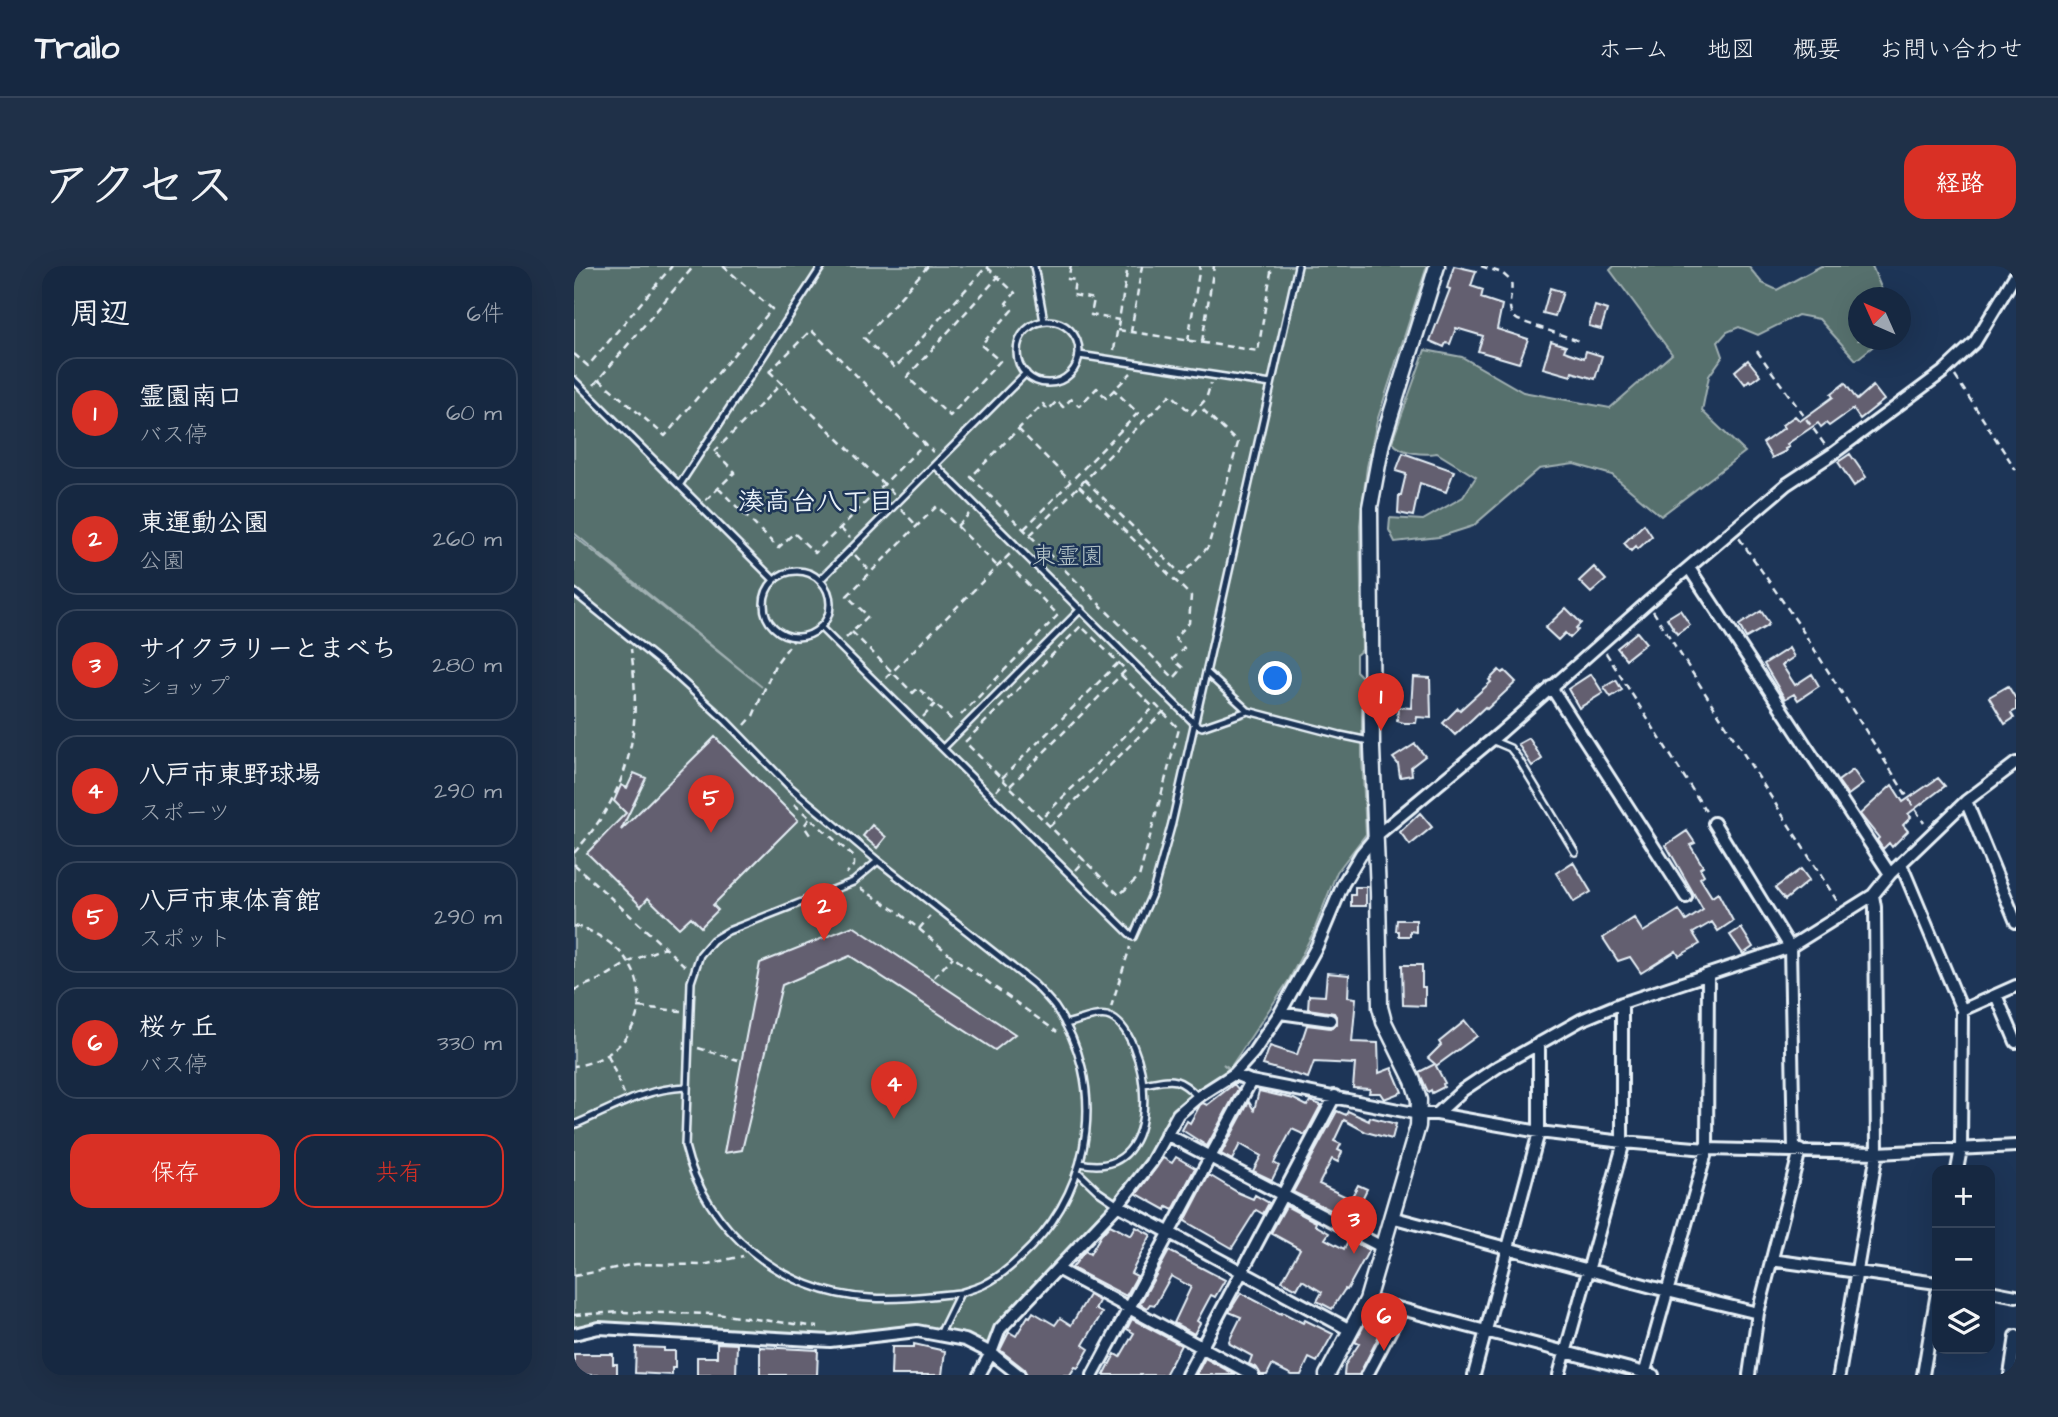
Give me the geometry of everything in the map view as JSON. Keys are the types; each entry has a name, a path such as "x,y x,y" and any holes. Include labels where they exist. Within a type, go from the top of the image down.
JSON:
{"street":[{"path":"1327,1375 1367,1300 1418,1126 1419,1100 1413,1081 1384,1022 1380,1007 1372,741 1370,508 1382,443 1437,266"},
{"path":"979,1375 1000,1329 1118,1205 1151,1163 1178,1114 1198,1097 1234,1074 1253,1054 1280,1013 1317,946 1343,884 1361,854 1376,836 1492,740 1787,484 1831,455 1949,367 1975,342 2016,274"},
{"path":"1689,568 1890,874"},
{"path":"1551,687 1686,897"},
{"path":"1437,1114 1463,1090 1581,1020 1622,1003 1790,947 1873,895 1890,874 1966,802 2016,764"},
{"path":"1966,802 2016,922"},
{"path":"1714,823 1790,947 1797,1150 1758,1312 1749,1375"},
{"path":"1901,864 1962,1010 1961,1149 1958,1165"},
{"path":"1839,1375 1877,1153 1873,895"},
{"path":"1367,1300 1647,1374 1707,1149 1708,975"},
{"path":"1962,1010 2016,986"},
{"path":"1996,995 2016,1042"},
{"path":"1559,1375 1623,1142 1622,1003"},
{"path":"1280,1013 1330,1020"},
{"path":"1474,1375 1539,1132 1539,1043"},
{"path":"1234,1074 1251,1081 1419,1114 1437,1114 1539,1132 1623,1142 1707,1149 1877,1153 2016,1146"},
{"path":"1093,1375 1251,1081"},
{"path":"1186,1375 1335,1096"},
{"path":"1166,1134 1382,1247"},
{"path":"1118,1205 1350,1330"},
{"path":"1391,1217 1667,1291 1758,1312"},
{"path":"1771,1260 1932,1282"},
{"path":"1057,1269 1253,1375"},
{"path":"1995,1293 2016,1296"},
{"path":"1367,1375 1402,1309"},
{"path":"1923,1375 1932,1322"},
{"path":"574,1334 599,1328 830,1341 917,1331 965,1340 991,1353 1019,1375"},
{"path":"2010,1375 2016,1336"}],"lane":[{"path":"680,485 822,266"},
{"path":"1034,266 1044,321"},
{"path":"820,627 1133,937 1153,892 1172,823 1298,266"},
{"path":"1044,321 1067,327 1077,340 1079,355 1073,370 1060,380 1037,380 1026,373 1018,356 1020,340 1030,328 1044,321"},
{"path":"1079,355 1271,384"},
{"path":"820,580 1026,373"},
{"path":"574,380 774,580"},
{"path":"935,465 1195,724 1202,727 1248,711"},
{"path":"799,571 814,575 820,580 830,601 828,617 820,627 811,634 796,637 774,628 766,614 765,598 774,580 783,574 799,571"},
{"path":"574,592 670,670 726,721 790,787 878,861 1034,984 1054,1006 1065,1024 1079,1058 1086,1087 1087,1126 1078,1172 1063,1205 1042,1236 1015,1263 985,1284 960,1293 915,1298 868,1298 831,1292 792,1278 735,1238 715,1213 690,1168 685,1146 691,982 700,955 713,940 728,931 853,882 878,861"},
{"path":"943,748 1080,609"},
{"path":"1206,672 1248,711 1372,741"},
{"path":"1492,740 1510,748 1518,758 1575,852"},
{"path":"1065,1024 1099,1016 1108,1016 1118,1021 1132,1043 1143,1084 1144,1110 1137,1142 1124,1157 1110,1165 1080,1163"},
{"path":"1143,1084 1173,1079 1184,1082 1198,1097"},
{"path":"574,1125 661,1088 686,1087"},
{"path":"1078,1172 1118,1205"},
{"path":"940,1335 960,1293"}],"path":[{"path":"574,355 588,366 672,266"},
{"path":"694,266 599,379 665,436 772,309 723,266"},
{"path":"928,266 863,338 895,368 987,266 1015,293 1006,303 1012,310 981,345 1000,361 950,416 907,377 998,277"},
{"path":"1071,266 1068,279 1075,280 1073,295 1094,299 1091,315 1119,320"},
{"path":"1112,360 1128,266"},
{"path":"1131,332 1142,266"},
{"path":"1188,341 1200,266"},
{"path":"1202,343 1214,266"},
{"path":"1118,330 1258,351 1272,266"},
{"path":"1481,266 1502,273 1511,281 1509,308 1512,316 1582,342"},
{"path":"769,372 811,330 940,460"},
{"path":"1757,351 1831,455"},
{"path":"759,362 884,484 917,526"},
{"path":"1079,486 1191,596 1189,623 1175,638 1184,648 1173,659 1184,668 1174,678 971,477 1043,404 1048,410 1057,401 1063,407 1071,398 1079,406 1097,388 1106,398 1139,364"},
{"path":"1949,367 2016,470"},
{"path":"1030,535 1171,394 1192,414 1206,399 1213,375"},
{"path":"715,452 782,384"},
{"path":"1024,529 1138,413 1114,390"},
{"path":"1085,480 1182,575 1208,547 1238,443 1199,406"},
{"path":"1018,429 1071,482"},
{"path":"701,506 735,472 706,444"},
{"path":"719,488 778,548 794,533 815,553 924,444"},
{"path":"838,645 867,616 847,596 937,506 998,567"},
{"path":"957,526 977,506"},
{"path":"840,528 856,544"},
{"path":"1734,529 1797,622 1931,835"},
{"path":"879,685 1018,547"},
{"path":"850,550 871,572"},
{"path":"852,632 913,693 918,688 953,722 1058,615 1004,560"},
{"path":"1648,602 1844,912"},
{"path":"1010,786 1126,670 1081,626 965,742 1119,895 1139,877 1179,729 1156,705 1042,818"},
{"path":"745,725 753,716 775,665 796,637"},
{"path":"1600,644 1714,823"},
{"path":"574,853 592,832 613,798 629,759 636,721 635,680 630,648 638,655"},
{"path":"1002,778 1118,663"},
{"path":"1121,675 1153,707"},
{"path":"918,723 935,705"},
{"path":"1050,826 1163,712"},
{"path":"789,800 854,857 854,864 845,875 853,882 897,911 953,957 1059,1035"},
{"path":"809,819 804,826 812,838"},
{"path":"574,864 694,973"},
{"path":"919,929 937,907"},
{"path":"574,926 593,932 613,945 629,962 638,984 639,1007 632,1030 625,1040 597,1061 574,1066"},
{"path":"1108,1016 1133,937"},
{"path":"574,990 665,947"},
{"path":"934,978 953,957"},
{"path":"639,1007 689,1012"},
{"path":"688,1045 738,1060"},
{"path":"608,1055 627,1101"},
{"path":"574,1276 636,1264 703,1265 733,1260 753,1252"},
{"path":"574,1315 623,1312 716,1314 822,1328"}],"green space":[{"name":"東霊園","path":"574,266 1427,266 1377,421 1367,467 1360,525 1362,650 1356,655 1356,671 1362,677 1366,834 1337,872 1313,933 1289,980 1230,1068 1223,1064 1234,1074 1178,1114 1151,1163 1000,1328 991,1353 940,1335 830,1341 654,1332 574,1334 574,536 762,687 574,533"},
{"path":"1614,266 1748,266 1762,283 1777,290 1821,266 1872,266 1881,287 1848,287 1848,350 1868,350 1856,360 1819,319 1798,315 1758,335 1739,327 1727,332 1718,342 1723,356 1709,376 1702,411 1745,452 1661,516 1612,475 1574,464 1539,469 1473,526 1439,537 1395,542 1389,530 1390,518 1423,520 1463,497 1476,477 1437,453 1419,454 1407,451 1392,442 1425,350 1462,357 1523,392 1610,408 1672,354 1610,270"}],"building":[{"path":"1454,266 1476,271 1471,286 1483,290 1481,298 1502,305 1497,329 1528,339 1519,363 1478,351 1483,336 1456,328 1450,344 1446,343 1444,347 1430,341 1450,289 1447,288"},
{"path":"1550,288 1563,292 1555,316 1543,313"},
{"path":"1595,306 1607,310 1601,329 1589,326"},
{"path":"1551,341 1566,346 1564,351 1584,358 1586,351 1602,356 1595,379 1543,368"},
{"path":"1748,360 1760,375 1745,384 1735,371"},
{"path":"1845,383 1857,400 1873,386 1884,400 1860,419 1853,409 1829,426 1826,423 1821,427 1818,423 1787,444 1789,447 1786,451 1772,458 1763,443 1795,416 1800,421 1833,397 1831,394"},
{"path":"1403,453 1454,471 1446,492 1420,483 1413,516 1398,513 1399,495 1406,474 1396,471"},
{"path":"1850,454 1866,477 1854,486 1838,462"},
{"path":"1644,524 1652,536 1638,549 1636,546 1631,551 1624,543"},
{"path":"1594,567 1606,580 1591,593 1579,581"},
{"path":"1566,608 1581,623 1570,638 1565,633 1558,640 1545,628"},
{"path":"1680,610 1690,625 1677,634 1667,618"},
{"path":"1761,611 1769,623 1746,638 1739,625"},
{"path":"1637,632 1646,643 1626,659 1617,648"},
{"path":"1789,648 1794,657 1782,665 1795,685 1812,674 1819,686 1798,700 1794,694 1785,699 1764,664"},
{"path":"1499,670 1502,673 1505,671 1516,682 1455,735 1443,723 1491,682 1489,680"},
{"path":"1591,674 1603,693 1579,708 1568,689"},
{"path":"1413,677 1430,678 1431,718 1417,717 1416,723 1404,723 1397,721 1398,707 1411,708"},
{"path":"1616,680 1622,690 1611,697 1604,687"},
{"path":"2008,686 2016,699 2016,710 2011,713 2014,718 2005,724 1989,697"},
{"path":"715,737 798,820 713,905 718,910 701,927 691,917 679,928 648,898 641,906 587,853 626,813 614,801 621,785 627,788 634,773 646,778 621,830"},
{"path":"1529,738 1542,759 1532,766 1518,744"},
{"path":"1415,744 1425,756 1411,767 1412,775 1400,777 1398,764 1393,758"},
{"path":"1853,770 1863,784 1848,795 1838,781"},
{"path":"1938,778 1945,786 1908,814 1911,817 1903,825 1908,831 1892,847 1889,843 1883,849 1877,840 1879,838 1860,814 1892,785 1903,802"},
{"path":"1420,813 1432,827 1410,845 1400,832"},
{"path":"872,825 886,837 877,848 863,836"},
{"path":"1687,831 1695,843 1690,845 1703,866 1700,868 1704,875 1700,878 1712,897 1718,893 1733,921 1718,931 1712,922 1693,933 1700,944 1679,956 1676,951 1641,973 1630,957 1618,961 1603,938 1634,918 1643,932 1679,910 1686,921 1703,910 1666,845"},
{"path":"1573,862 1591,892 1574,902 1556,873"},
{"path":"1801,869 1809,880 1785,900 1775,888"},
{"path":"1355,887 1366,887 1366,906 1351,906 1351,895 1355,895"},
{"path":"1397,920 1416,920 1416,932 1410,931 1410,936 1399,936 1399,931 1396,931"},
{"path":"853,926 1015,1034 995,1050 850,956 782,985 742,1150 724,1153 760,963"},
{"path":"1741,928 1753,947 1743,954 1730,935"},
{"path":"1402,965 1422,965 1425,1006 1403,1005"},
{"path":"1327,973 1349,975 1348,997 1356,998 1352,1042 1378,1043 1379,1073 1392,1068 1402,1092 1384,1099 1380,1093 1369,1093 1370,1089 1353,1088 1355,1064 1314,1062 1308,1078 1263,1065 1270,1046 1297,1055 1307,1025 1330,1028 1337,1024 1334,1013 1308,1009 1309,995 1325,996"},
{"path":"1465,1021 1477,1036 1436,1066 1445,1083 1444,1087 1432,1093 1431,1090 1428,1092 1419,1072 1435,1064 1428,1058 1441,1045 1439,1042"},
{"path":"1234,1084 1238,1089 1207,1146 1182,1130 1187,1121 1190,1123 1200,1105 1207,1105"},
{"path":"1259,1091 1294,1099 1307,1106 1310,1101 1321,1105 1305,1135 1292,1129 1274,1163 1279,1166 1272,1180 1253,1171 1261,1156 1240,1144 1232,1160 1221,1154 1249,1102 1254,1110"},
{"path":"1337,1111 1346,1115 1348,1111 1369,1121 1370,1117 1396,1124 1392,1139 1366,1132 1344,1120 1334,1141 1341,1144 1338,1150 1342,1152 1338,1162 1332,1159 1319,1184 1357,1202 1350,1215 1343,1211 1341,1215 1293,1192"},
{"path":"1176,1157 1195,1168 1173,1210 1167,1207 1166,1210 1137,1194 1163,1158 1172,1163"},
{"path":"1209,1175 1239,1193 1253,1199 1255,1195 1269,1203 1263,1214 1256,1210 1232,1248 1185,1221"},
{"path":"1358,1185 1367,1189 1360,1203 1351,1198"},
{"path":"1286,1206 1316,1222 1315,1225 1329,1233 1325,1239 1344,1249 1349,1239 1369,1250 1347,1290 1345,1289 1332,1309 1317,1301 1322,1292 1302,1280 1297,1289 1282,1281 1300,1249 1271,1233"},
{"path":"1110,1225 1131,1236 1136,1227 1151,1235 1131,1273 1137,1276 1126,1296 1072,1268 1085,1251 1090,1254"},
{"path":"1169,1251 1225,1280 1215,1297 1211,1295 1197,1321 1200,1323 1194,1334 1174,1323 1191,1287 1171,1276 1155,1305 1150,1304 1147,1308 1140,1304"},
{"path":"1241,1293 1281,1314 1282,1312 1303,1323 1305,1320 1333,1334 1317,1362 1309,1358 1301,1375 1292,1375 1272,1365 1267,1375 1261,1375 1257,1368 1249,1364 1252,1356 1229,1341 1241,1317 1229,1312"},
{"path":"1089,1295 1099,1301 1095,1309 1102,1313 1083,1345 1089,1349 1078,1368 1075,1367 1070,1375 1027,1375 1024,1369 1000,1350 1009,1332 1016,1336 1033,1312 1055,1325 1060,1318 1071,1325"},
{"path":"1132,1319 1181,1345 1165,1375 1104,1375 1115,1354 1120,1357 1134,1333 1127,1329"},
{"path":"1367,1320 1383,1328 1359,1375 1344,1375 1345,1365 1359,1344 1355,1342"},
{"path":"717,1343 737,1344 736,1375 697,1375 697,1357 717,1357"},
{"path":"914,1344 945,1351 942,1375 891,1375 892,1347 914,1347"},
{"path":"636,1347 675,1351 675,1368 672,1368 672,1375 635,1373"},
{"path":"760,1347 818,1350 817,1375 760,1375"},
{"path":"574,1354 613,1354 617,1375 574,1375"},
{"path":"1205,1358 1236,1375 1196,1375"}],"place":[{"name":"霊園南口","path":"1381,731"},
{"name":"八戸市東体育館","path":"711,833"},
{"name":"東運動公園","path":"824,941"},
{"name":"八戸市東野球場","path":"894,1119"},
{"name":"サイクラリーとまべち","path":"1354,1254"},
{"name":"桜ヶ丘","path":"1384,1351"}],"district":[{"name":"湊高台八丁目","path":"816,501"}]}
